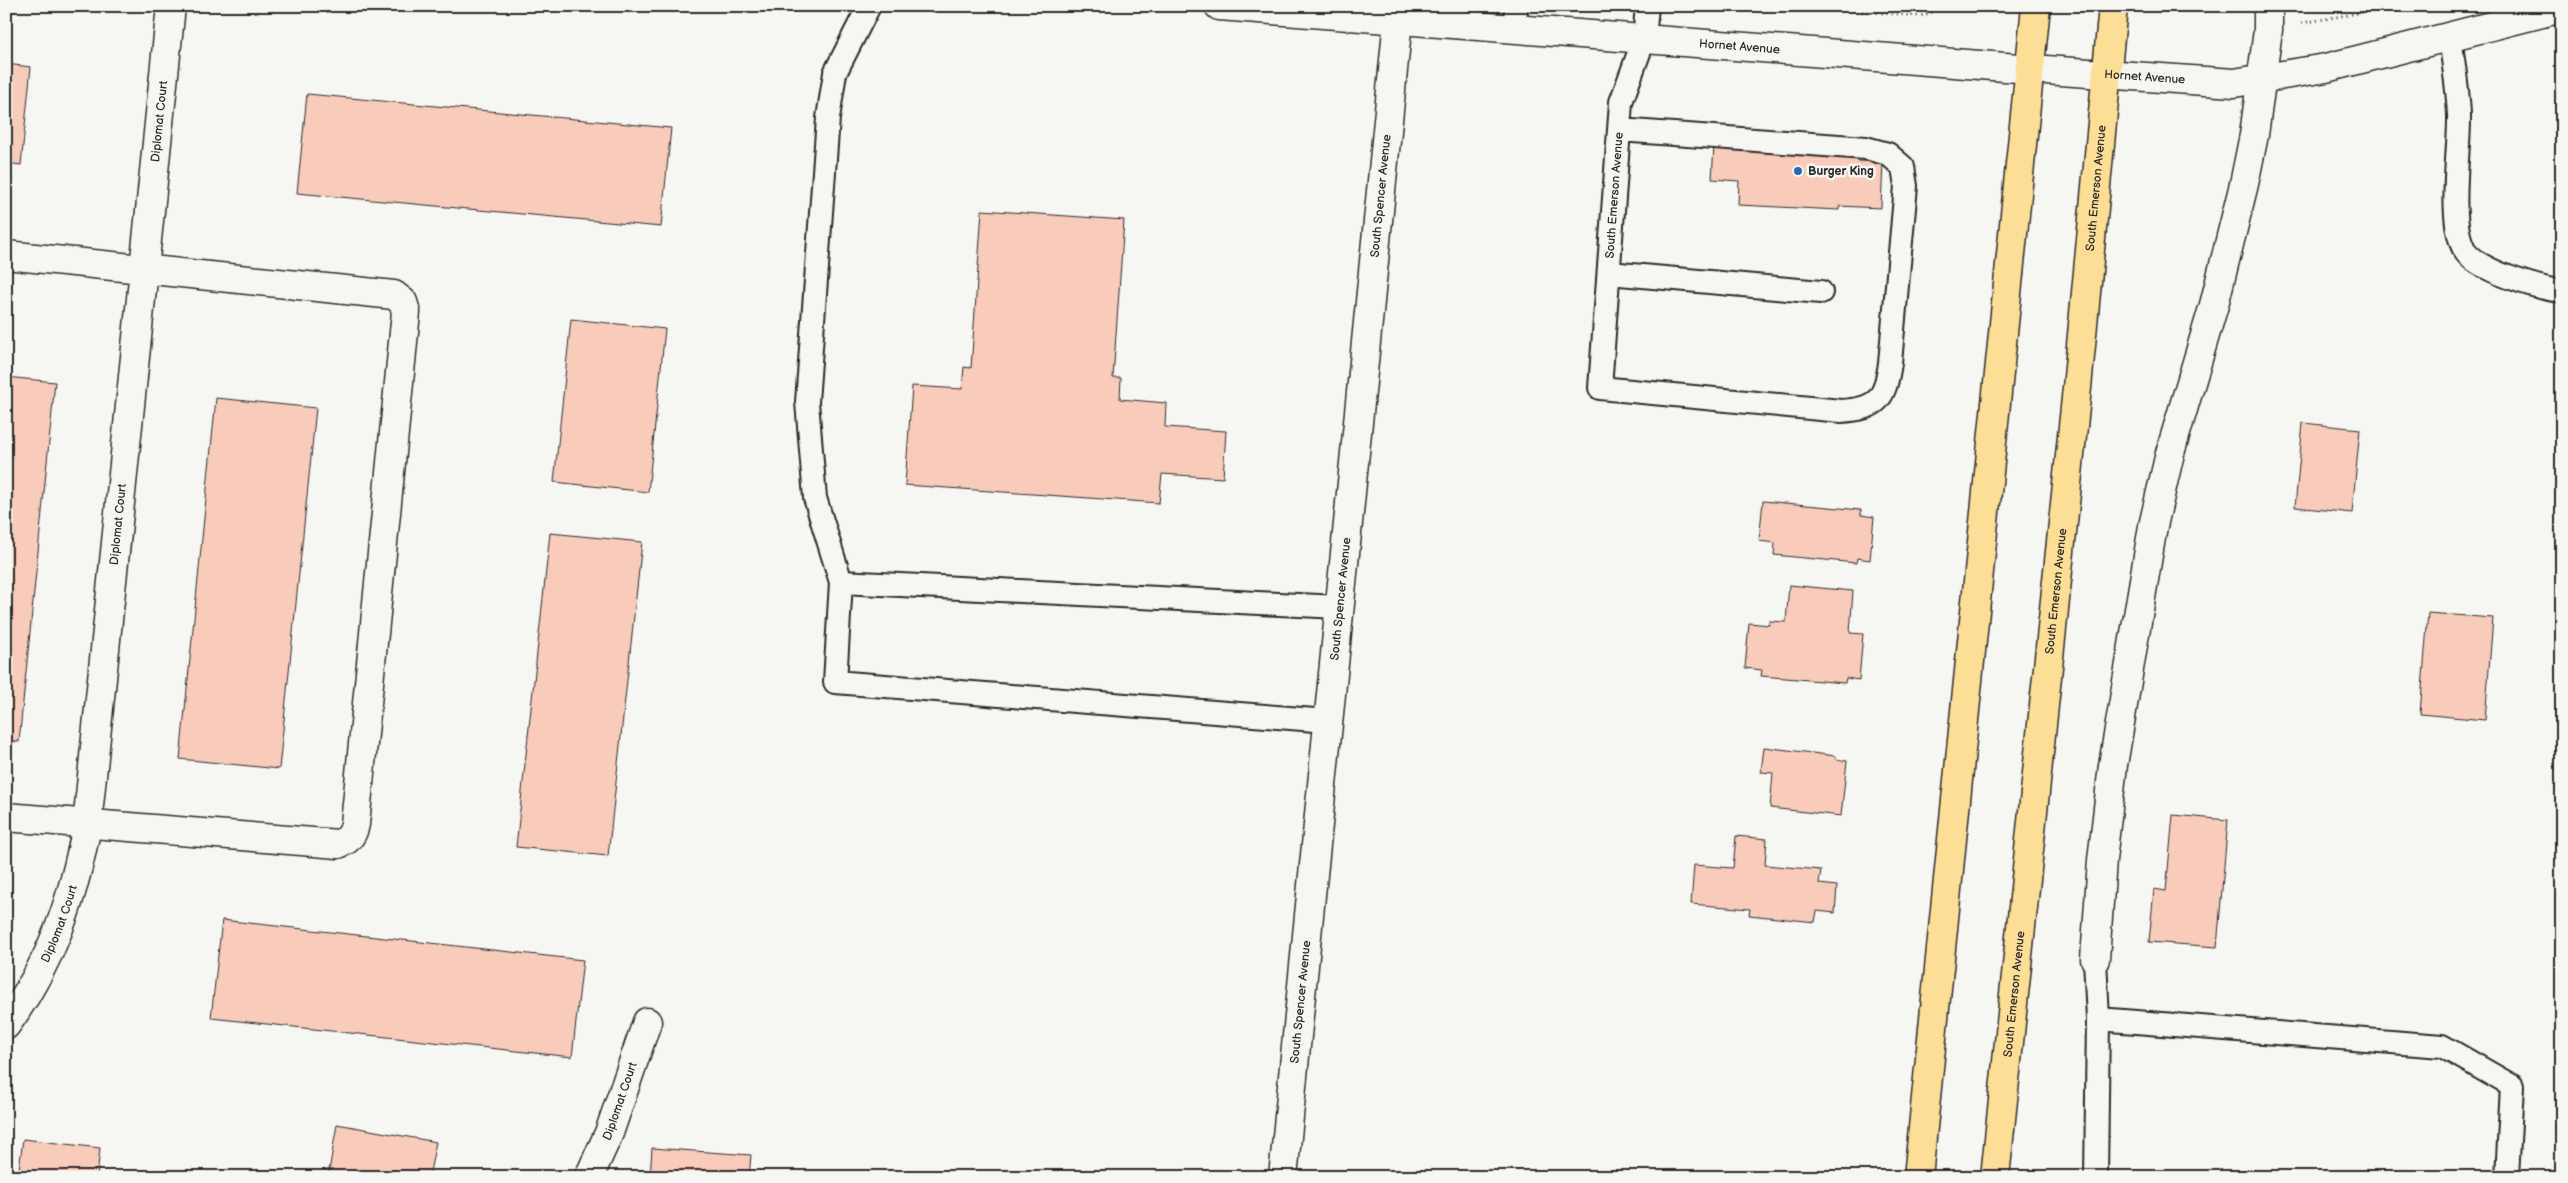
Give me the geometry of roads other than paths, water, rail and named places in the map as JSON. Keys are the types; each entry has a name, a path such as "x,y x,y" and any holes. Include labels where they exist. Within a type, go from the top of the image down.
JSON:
{"main road":[{"path":"1918,1177 2036,6"},
{"name":"South Emerson Avenue","path":"1994,1177 2075,407 2113,6"}],"street":[{"name":"Diplomat Court","path":"6,1025 36,981 56,940 74,886 87,824 171,6"},
{"name":"Hornet Avenue","path":"1219,6 1398,20 1515,18 1644,39 2204,83 2234,83 2326,68 2562,8"},
{"path":"2095,960 2102,860 2113,765 2153,526 2170,453 2214,305 2244,184 2254,135 2268,18"},
{"name":"South Spencer Avenue","path":"1282,1177 1398,20"},
{"path":"6,255 394,295 403,302 406,312 355,824 350,836 345,842 338,844 6,817"},
{"name":"Diplomat Court","path":"589,1177 609,1133 647,1022"}],"lane":[{"path":"869,6 835,73 828,118 807,402 815,498 841,582 835,682 1328,721"},
{"name":"South Emerson Avenue","path":"1619,130 1866,148 1888,154 1903,167 1906,186 1890,362 1887,386 1878,401 1861,410 1841,411 1600,388 1621,102 1644,39 1647,6"},
{"path":"2450,36 2458,115 2456,219 2466,252 2490,270 2548,290 2562,291"},
{"path":"1609,273 1821,292"},
{"path":"841,582 1340,607"},
{"path":"2095,960 2098,1019 2096,1177"},
{"path":"2098,1019 2442,1046 2512,1086 2507,1177"}],"place":[{"name":"Burger King","path":"1798,171"}]}
